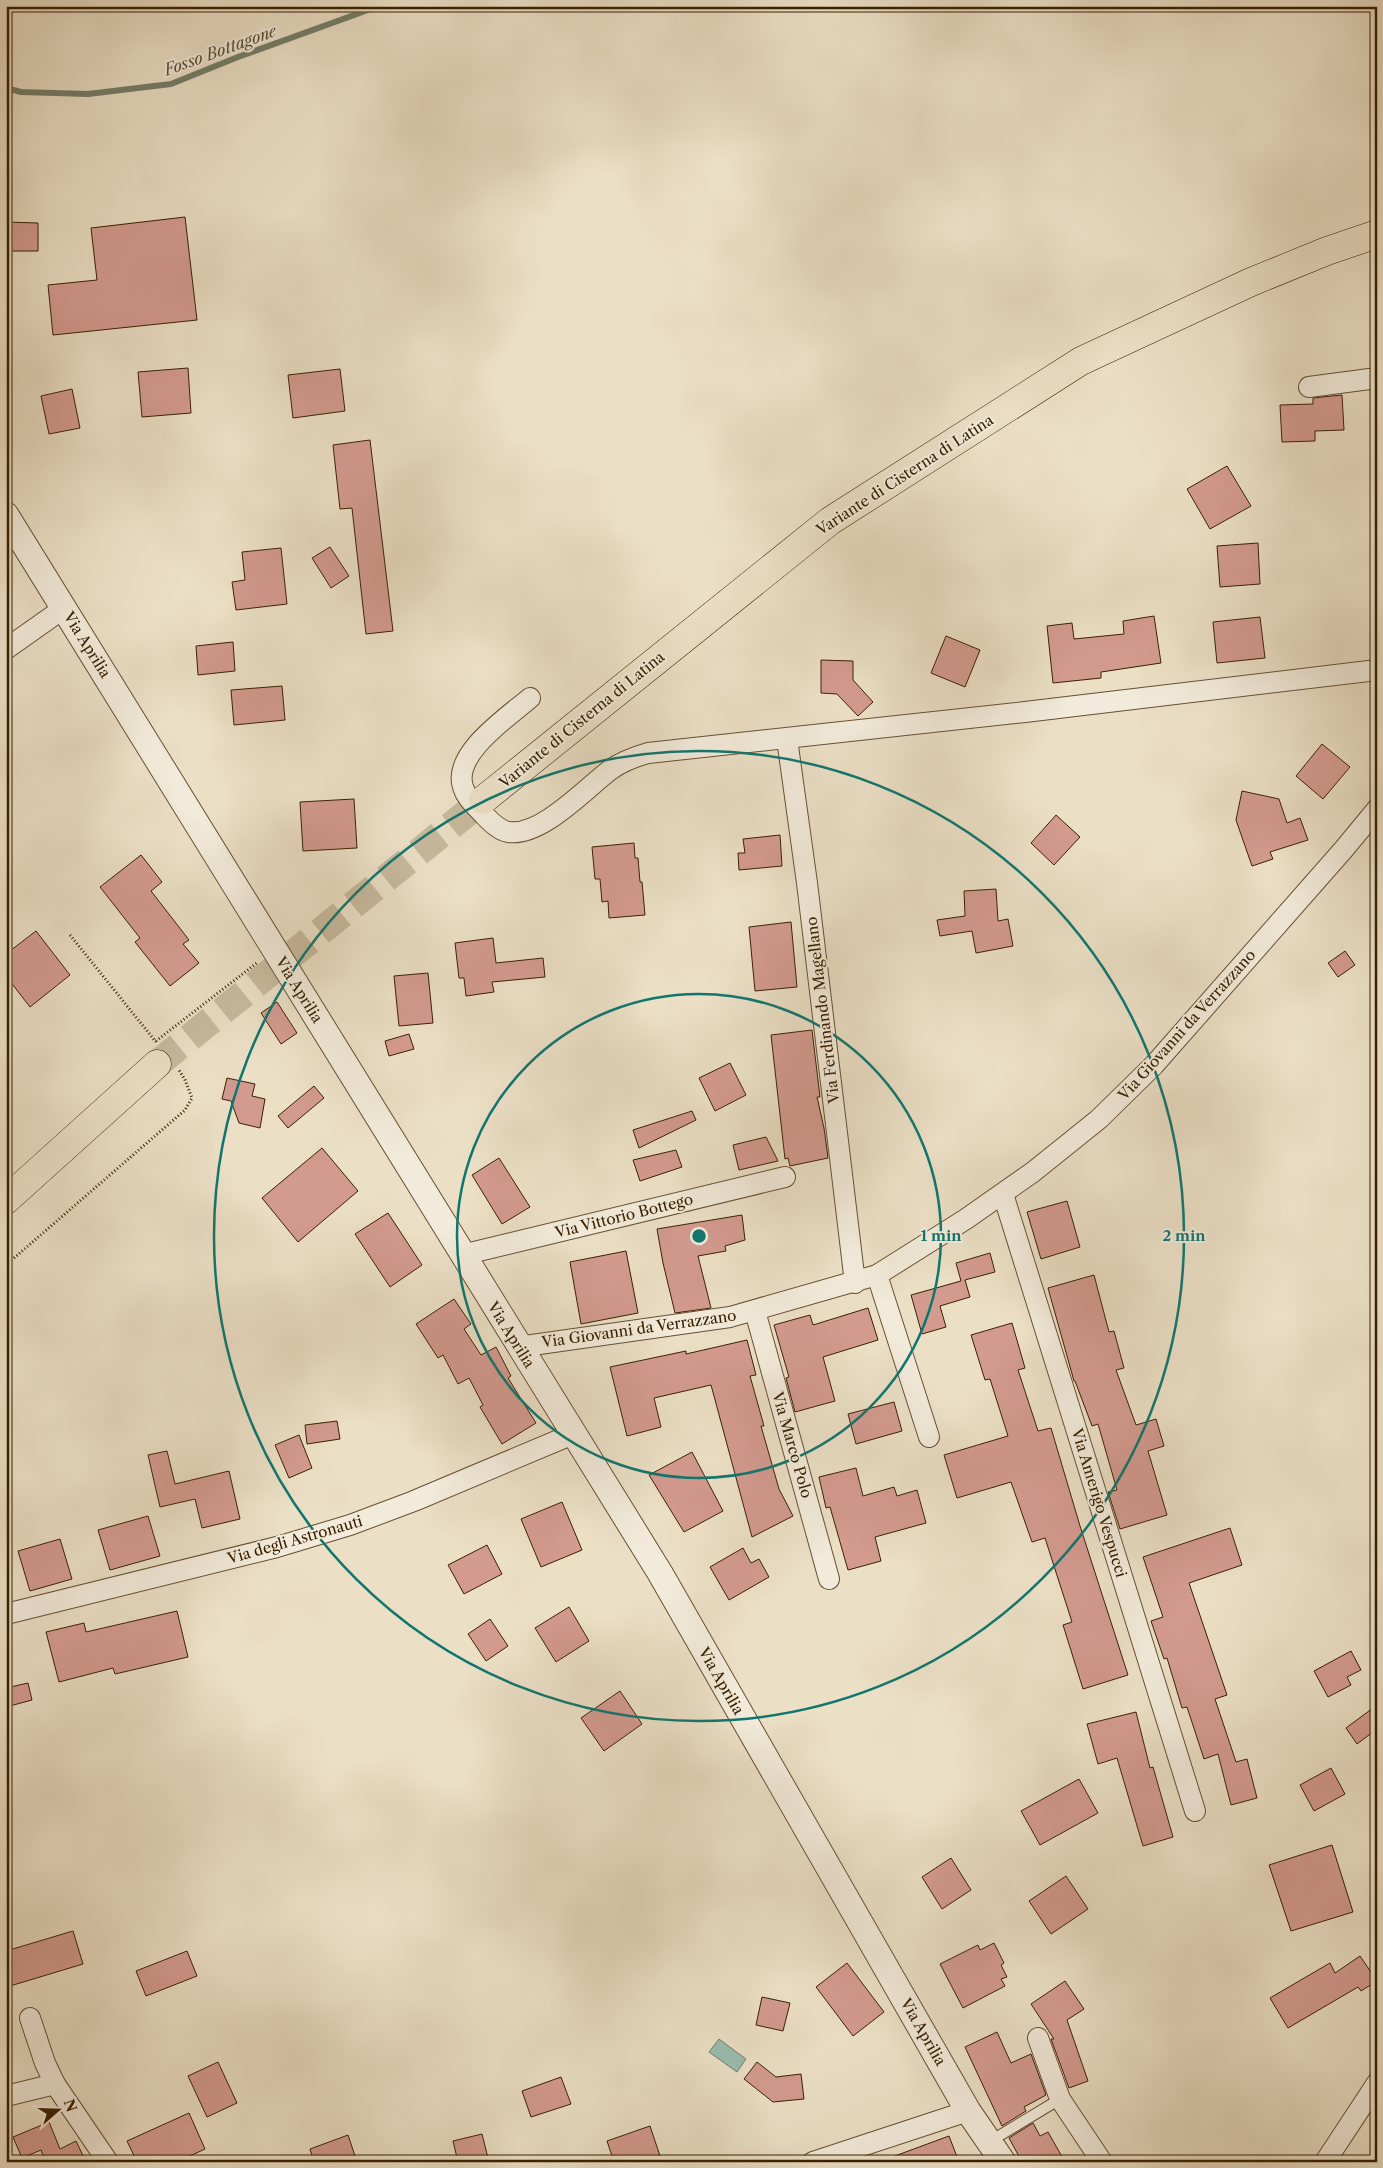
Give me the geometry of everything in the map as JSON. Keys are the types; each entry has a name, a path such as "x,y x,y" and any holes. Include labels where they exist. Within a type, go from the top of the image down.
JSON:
{"main road":[{"name":"Variante di Cisterna di Latina","path":"483,800 830,522 1081,361 1251,282 1327,251 1377,234"},
{"path":"6,1200 156,1053"}],"street":[{"path":"1308,387 1377,378"},
{"name":"Via Aprilia","path":"6,515 518,1347 660,1574 968,2111 996,2152"},
{"path":"6,649 64,608"},
{"path":"530,698 478,744 467,759 462,771 462,786 466,795 492,822 508,832 522,830 543,822 612,769 648,753 787,739 1377,670"},
{"name":"Via Ferdinando Magellano","path":"787,739 809,893 855,1283"},
{"name":"Via Giovanni da Verrazzano","path":"518,1347 708,1321 754,1311 877,1275 1003,1194 1100,1119 1146,1074 1377,809"},
{"name":"Via Vittorio Bottego","path":"462,1255 785,1177"},
{"name":"Via Amerigo Vespucci","path":"1003,1194 1195,1811"},
{"path":"877,1275 929,1437"},
{"name":"Via Marco Polo","path":"754,1311 830,1579"},
{"name":"Via degli Astronauti","path":"6,1614 277,1547 350,1526 573,1434"},
{"path":"30,2018 54,2084 108,2162"},
{"path":"1038,2038 1060,2099 1102,2162"},
{"path":"1325,2162 1377,2082"},
{"path":"6,2096 54,2084"},
{"path":"812,2162 968,2111"}],"lane":[{"path":"996,2152 1060,2099"}],"path":[{"path":"156,1053 274,949"}],"water":[{"path":"719,2039 746,2059 737,2072 709,2052"}],"building":[{"path":"185,217 197,320 53,335 48,285 97,280 91,228"},
{"path":"6,222 38,223 38,251 6,251"},
{"path":"188,368 191,413 142,417 138,372"},
{"path":"340,369 345,411 293,418 288,375"},
{"path":"72,389 80,428 49,434 41,396"},
{"path":"1342,395 1344,430 1315,431 1315,441 1282,442 1280,405 1313,404 1313,398"},
{"path":"370,440 393,631 366,634 352,508 340,509 333,445"},
{"path":"1227,466 1251,506 1210,529 1187,489"},
{"path":"1258,543 1260,584 1220,587 1217,546"},
{"path":"330,547 349,576 331,588 312,558"},
{"path":"281,548 287,604 236,610 232,582 245,580 242,552"},
{"path":"1154,616 1161,663 1101,672 1101,678 1053,683 1047,626 1072,623 1074,639 1124,634 1123,621"},
{"path":"1260,617 1265,658 1217,663 1213,622"},
{"path":"946,636 980,650 965,687 931,673"},
{"path":"233,642 235,671 198,675 196,646"},
{"path":"821,660 853,661 853,680 873,702 858,716 837,694 821,693"},
{"path":"282,686 285,720 234,725 231,690"},
{"path":"1322,744 1350,767 1323,799 1296,776"},
{"path":"1242,791 1279,799 1287,823 1300,818 1308,840 1270,852 1273,859 1252,866 1236,820"},
{"path":"354,799 357,848 303,851 300,802"},
{"path":"1056,815 1080,837 1054,865 1031,843"},
{"path":"780,835 782,866 739,870 738,853 745,853 743,839"},
{"path":"634,843 635,858 638,858 640,882 642,882 645,915 609,918 608,901 602,902 600,879 595,879 592,847"},
{"path":"141,855 162,882 151,891 189,940 183,944 199,963 170,986 135,942 140,938 100,887"},
{"path":"996,889 998,921 1008,919 1013,946 976,953 972,931 940,936 937,920 965,916 964,891"},
{"path":"791,922 797,987 755,991 749,927"},
{"path":"36,931 70,975 30,1007 6,976 6,954"},
{"path":"493,938 496,963 543,958 545,977 492,982 494,992 466,996 464,978 459,978 455,943"},
{"path":"1345,951 1355,965 1338,977 1328,963"},
{"path":"428,973 433,1023 399,1026 394,976"},
{"path":"277,1002 297,1033 281,1044 261,1013"},
{"path":"812,1030 820,1097 817,1097 828,1158 790,1166 788,1158 785,1159 771,1035"},
{"path":"409,1034 414,1049 389,1056 385,1041"},
{"path":"730,1063 746,1095 715,1111 699,1078"},
{"path":"227,1078 255,1084 252,1096 265,1099 260,1128 239,1123 231,1101 222,1099"},
{"path":"314,1086 324,1098 288,1128 278,1116"},
{"path":"692,1111 696,1120 639,1148 633,1130"},
{"path":"766,1137 778,1161 739,1170 733,1145"},
{"path":"322,1148 358,1191 298,1242 262,1198"},
{"path":"676,1150 682,1167 640,1181 633,1160"},
{"path":"499,1158 530,1207 502,1224 472,1175"},
{"path":"1067,1201 1080,1247 1041,1259 1027,1212"},
{"path":"388,1213 422,1265 390,1287 355,1234"},
{"path":"742,1215 745,1240 725,1246 726,1251 698,1256 711,1308 675,1313 657,1229"},
{"path":"626,1251 638,1313 581,1324 570,1262"},
{"path":"990,1253 995,1272 965,1280 970,1297 940,1306 946,1327 922,1334 911,1295 961,1281 956,1263"},
{"path":"1094,1275 1109,1332 1114,1331 1124,1368 1116,1370 1136,1425 1156,1419 1164,1446 1148,1451 1167,1515 1120,1529 1108,1492 1117,1490 1098,1424 1092,1426 1074,1381 1048,1288"},
{"path":"454,1299 471,1324 464,1329 481,1355 496,1347 511,1376 508,1378 536,1423 502,1444 480,1407 483,1405 469,1378 458,1384 443,1355 438,1358 416,1324"},
{"path":"868,1308 878,1340 823,1357 835,1401 795,1412 786,1378 789,1377 774,1325 810,1315 813,1325"},
{"path":"1012,1323 1025,1368 1018,1370 1038,1431 1051,1428 1128,1675 1083,1689 1063,1625 1072,1622 1045,1538 1032,1542 1011,1482 957,1498 944,1455 1008,1436 990,1379 985,1380 971,1335"},
{"path":"747,1340 756,1375 750,1376 764,1426 761,1426 779,1489 793,1516 752,1537 711,1385 654,1398 661,1427 627,1436 610,1367 686,1351 686,1354"},
{"path":"894,1402 902,1431 856,1444 848,1414"},
{"path":"337,1421 340,1439 307,1444 305,1425"},
{"path":"299,1435 312,1468 289,1478 275,1445"},
{"path":"167,1451 175,1484 229,1471 240,1519 202,1528 195,1499 160,1507 148,1455"},
{"path":"692,1452 723,1511 684,1532 649,1475"},
{"path":"856,1468 863,1496 894,1487 897,1496 917,1490 926,1523 875,1537 881,1561 848,1570 830,1507 826,1508 819,1477"},
{"path":"562,1502 582,1550 541,1567 521,1519"},
{"path":"148,1516 160,1556 110,1570 98,1530"},
{"path":"1230,1528 1242,1565 1189,1583 1227,1695 1215,1699 1236,1762 1247,1759 1257,1798 1231,1805 1218,1754 1204,1759 1187,1707 1182,1708 1167,1658 1164,1659 1151,1621 1163,1617 1143,1557"},
{"path":"60,1539 72,1579 30,1591 18,1551"},
{"path":"487,1545 502,1574 464,1594 448,1565"},
{"path":"743,1548 751,1563 759,1559 769,1577 729,1600 710,1567"},
{"path":"569,1607 589,1641 556,1662 535,1628"},
{"path":"177,1611 188,1657 115,1674 113,1668 59,1682 46,1632 84,1623 86,1632"},
{"path":"490,1619 508,1646 486,1661 468,1634"},
{"path":"1351,1651 1361,1670 1347,1677 1351,1685 1328,1697 1314,1671"},
{"path":"28,1683 32,1700 6,1707 6,1688"},
{"path":"620,1691 642,1724 604,1751 581,1718"},
{"path":"1377,1705 1377,1729 1357,1744 1346,1728"},
{"path":"1136,1712 1150,1768 1153,1767 1173,1837 1143,1846 1117,1758 1098,1764 1087,1724"},
{"path":"1331,1768 1345,1794 1314,1811 1300,1785"},
{"path":"1079,1779 1098,1813 1040,1845 1021,1811"},
{"path":"1332,1845 1353,1912 1291,1931 1269,1865"},
{"path":"951,1858 971,1890 942,1909 922,1877"},
{"path":"1066,1876 1088,1909 1051,1934 1029,1901"},
{"path":"73,1931 83,1964 10,1986 6,1974 6,1951"},
{"path":"994,1943 1004,1963 1001,1965 1007,1977 1001,1979 1005,1986 963,2008 940,1964 978,1945 980,1950"},
{"path":"187,1951 197,1976 146,1996 136,1971"},
{"path":"1360,1956 1377,1981 1361,1991 1358,1987 1288,2028 1270,1998 1330,1963 1335,1973"},
{"path":"847,1963 884,2012 853,2036 816,1987"},
{"path":"1065,1981 1084,2009 1067,2020 1088,2081 1069,2088 1051,2039 1054,2039 1031,2004"},
{"path":"762,1997 790,2003 783,2031 756,2025"},
{"path":"997,2032 1011,2063 1031,2054 1046,2095 1024,2107 1026,2111 1002,2126 965,2047"},
{"path":"218,2062 237,2103 207,2117 188,2076"},
{"path":"757,2062 776,2077 801,2074 804,2099 773,2102 744,2079"},
{"path":"561,2077 571,2104 531,2117 522,2091"},
{"path":"189,2113 205,2149 177,2162 137,2162 127,2141"},
{"path":"49,2122 60,2149 76,2141 86,2162 32,2162 43,2156 41,2150 22,2158 13,2137"},
{"path":"1033,2123 1040,2136 1048,2132 1065,2162 1022,2162 1009,2138"},
{"path":"650,2126 662,2162 614,2162 607,2141"},
{"path":"482,2134 489,2162 458,2162 453,2141"},
{"path":"348,2135 357,2162 314,2162 310,2149"},
{"path":"949,2136 959,2162 884,2162 884,2160"}],"waterway":[{"name":"Fosso Bottagone","path":"6,88 21,92 88,94 171,84 238,57 379,6"}],"tunnel":[{"path":"157,1064 483,800"}]}
